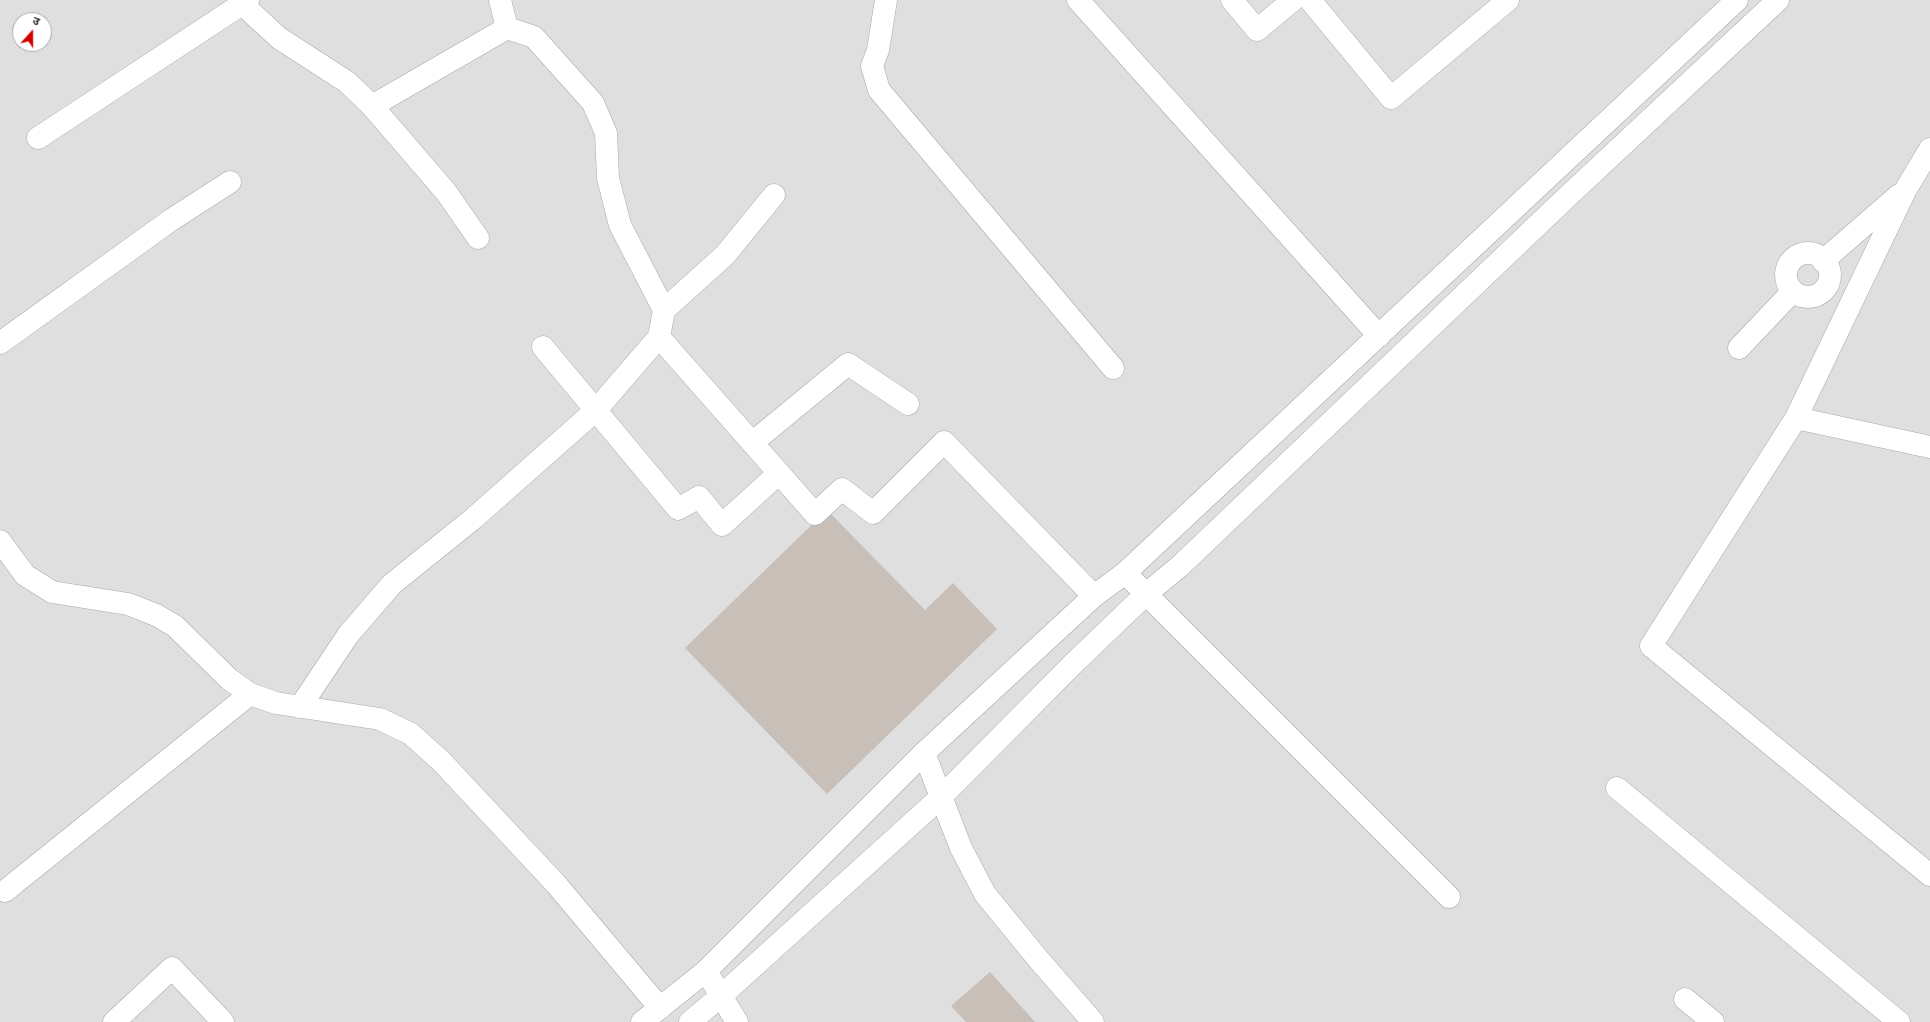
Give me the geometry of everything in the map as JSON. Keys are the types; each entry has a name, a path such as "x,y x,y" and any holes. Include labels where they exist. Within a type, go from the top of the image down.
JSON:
{"street":[{"path":"500,0 507,28"},
{"path":"886,0 878,50 872,66 879,90 1113,368"},
{"path":"1078,0 1379,336"},
{"path":"1232,0 1257,30 1293,0"},
{"path":"1310,0 1391,98 1508,0"},
{"path":"642,1022 706,971 924,753 1094,596 1125,573 1737,0"},
{"path":"690,1022 721,996 941,797 1073,664 1146,594 1180,566 1534,228 1778,0"},
{"path":"38,138 245,2 279,38 347,82 372,106 446,192 478,238"},
{"path":"372,106 507,28 534,37 593,103 606,133 608,178 620,225 664,310"},
{"path":"1930,149 1906,189 1796,418 1651,646 1930,875"},
{"path":"0,342 171,220 230,182"},
{"path":"1824,261 1906,189"},
{"path":"300,707 348,635 392,584 474,518 596,410 659,337 664,310 725,255 774,195"},
{"path":"1807,253 1815,255 1824,261 1828,266 1829,275 1828,283 1824,290 1817,295 1809,297 1800,296 1793,291 1788,284 1786,276 1787,267 1792,260 1807,253"},
{"path":"1739,348 1793,291"},
{"path":"659,337 815,514 842,489 873,513 944,442 1094,596"},
{"path":"543,347 678,509 699,497 722,526 779,473"},
{"path":"752,443 848,364 908,404"},
{"path":"1796,418 1930,447"},
{"path":"0,541 25,575 52,592 128,604 156,615 175,626 229,679 250,694 276,703 380,719 411,734 441,761 556,884 660,1008"},
{"path":"1125,573 1449,897"},
{"path":"5,891 250,694"},
{"path":"924,753 960,848 985,894 1039,960 1093,1022"},
{"path":"1617,788 1900,1022"},
{"path":"114,1022 172,968 223,1022"},
{"path":"706,971 737,1022"},
{"path":"1685,999 1713,1022"}],"shaded area":[{"path":"0,0 1930,0 1930,1022 0,1022"}],"building":[{"path":"827,510 925,610 953,583 997,629 827,794 685,648"},
{"path":"990,972 1035,1022 966,1022 951,1006"}]}
